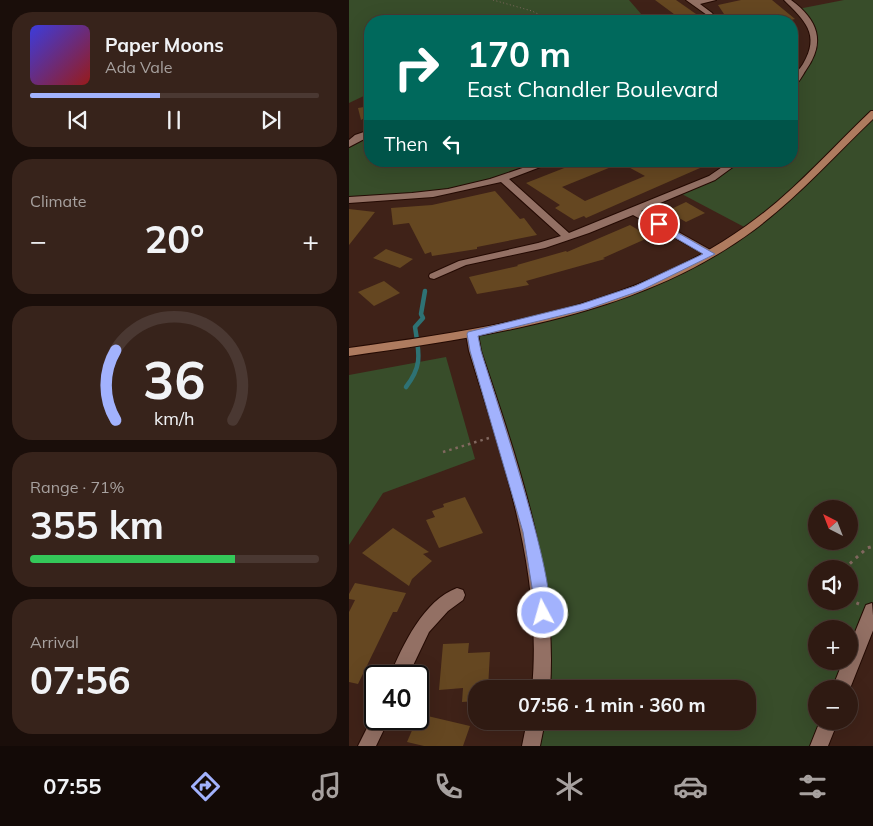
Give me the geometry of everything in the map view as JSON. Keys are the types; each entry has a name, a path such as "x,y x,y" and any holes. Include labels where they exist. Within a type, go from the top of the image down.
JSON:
{"main road":[{"path":"349,352 472,334 584,307 639,288 710,254 749,230 783,202 873,113"}],"street":[{"path":"693,2 713,0"},
{"path":"787,0 807,18 814,38 811,56 798,76"},
{"path":"693,2 711,15"},
{"path":"349,144 364,135"},
{"path":"349,200 431,194 503,178 535,167"},
{"path":"434,276 463,263 541,246 568,237 712,178 728,167"},
{"path":"503,178 568,237"},
{"path":"634,211 710,254"},
{"path":"472,334 475,351 530,532 540,585 544,627 541,680"},
{"path":"404,665 423,627 442,606 457,595"},
{"path":"845,680 872,610"},
{"path":"367,746 375,730"},
{"path":"531,746 534,730"},
{"path":"819,746 825,730"}],"path":[{"path":"493,0 540,15"},
{"path":"443,452 501,434"},
{"path":"854,560 867,548 873,546"}],"green space":[{"path":"349,0 629,0 642,15 364,15 364,96 349,103"},
{"path":"844,0 873,0 873,610 858,647 858,620 808,620 808,670 849,670 845,680 808,680 808,730 825,730 819,746 531,746 534,730 756,730 756,680 541,680 540,585 472,334 525,323 639,288 748,229 678,192 712,178 728,167 798,167 798,77 811,56 814,38 798,9"},
{"path":"364,135 364,167 534,168 459,189 349,200 349,144"},
{"path":"446,357 475,459 383,493 349,545 349,375"}],"building":[{"path":"655,0 676,0 696,14 675,15"},
{"path":"741,0 772,0 790,15 725,15 718,5"},
{"path":"364,107 364,118 361,120 358,108"},
{"path":"567,167 611,167 562,187 585,201 645,176 628,167 702,167 586,218 584,216 574,220 555,208 560,205 526,183"},
{"path":"495,191 520,219 524,218 537,235 477,247 477,249 432,256 431,252 425,254 409,223 393,225 391,208 432,205"},
{"path":"686,202 705,213 686,222 667,211"},
{"path":"349,209 375,212 349,245"},
{"path":"630,225 650,237 603,258 605,259 526,281 529,285 477,294 469,277 567,252"},
{"path":"386,249 413,259 400,268 373,258"},
{"path":"384,281 400,293 374,306 358,292"},
{"path":"465,497 483,533 439,548 426,520 435,517 432,511 444,507 443,504"},
{"path":"393,528 429,552 423,554 432,561 412,579 409,586 362,553"},
{"path":"355,583 406,593 397,612 393,612 367,665 364,665 364,672 358,684 349,682 349,612 355,600 349,599 349,594"},
{"path":"469,643 468,653 490,652 488,680 468,680 468,702 462,702 463,688 439,690 443,644"},
{"path":"429,716 468,726 469,730 463,746 424,746 407,742 412,730 429,730"}],"waterway":[{"path":"406,387 417,365 418,352 415,327 423,318 421,314 425,291"}],"route":[{"path":"543,613 530,532 475,351 472,334 525,323 584,307 639,288 678,271 710,254 659,224"}]}
